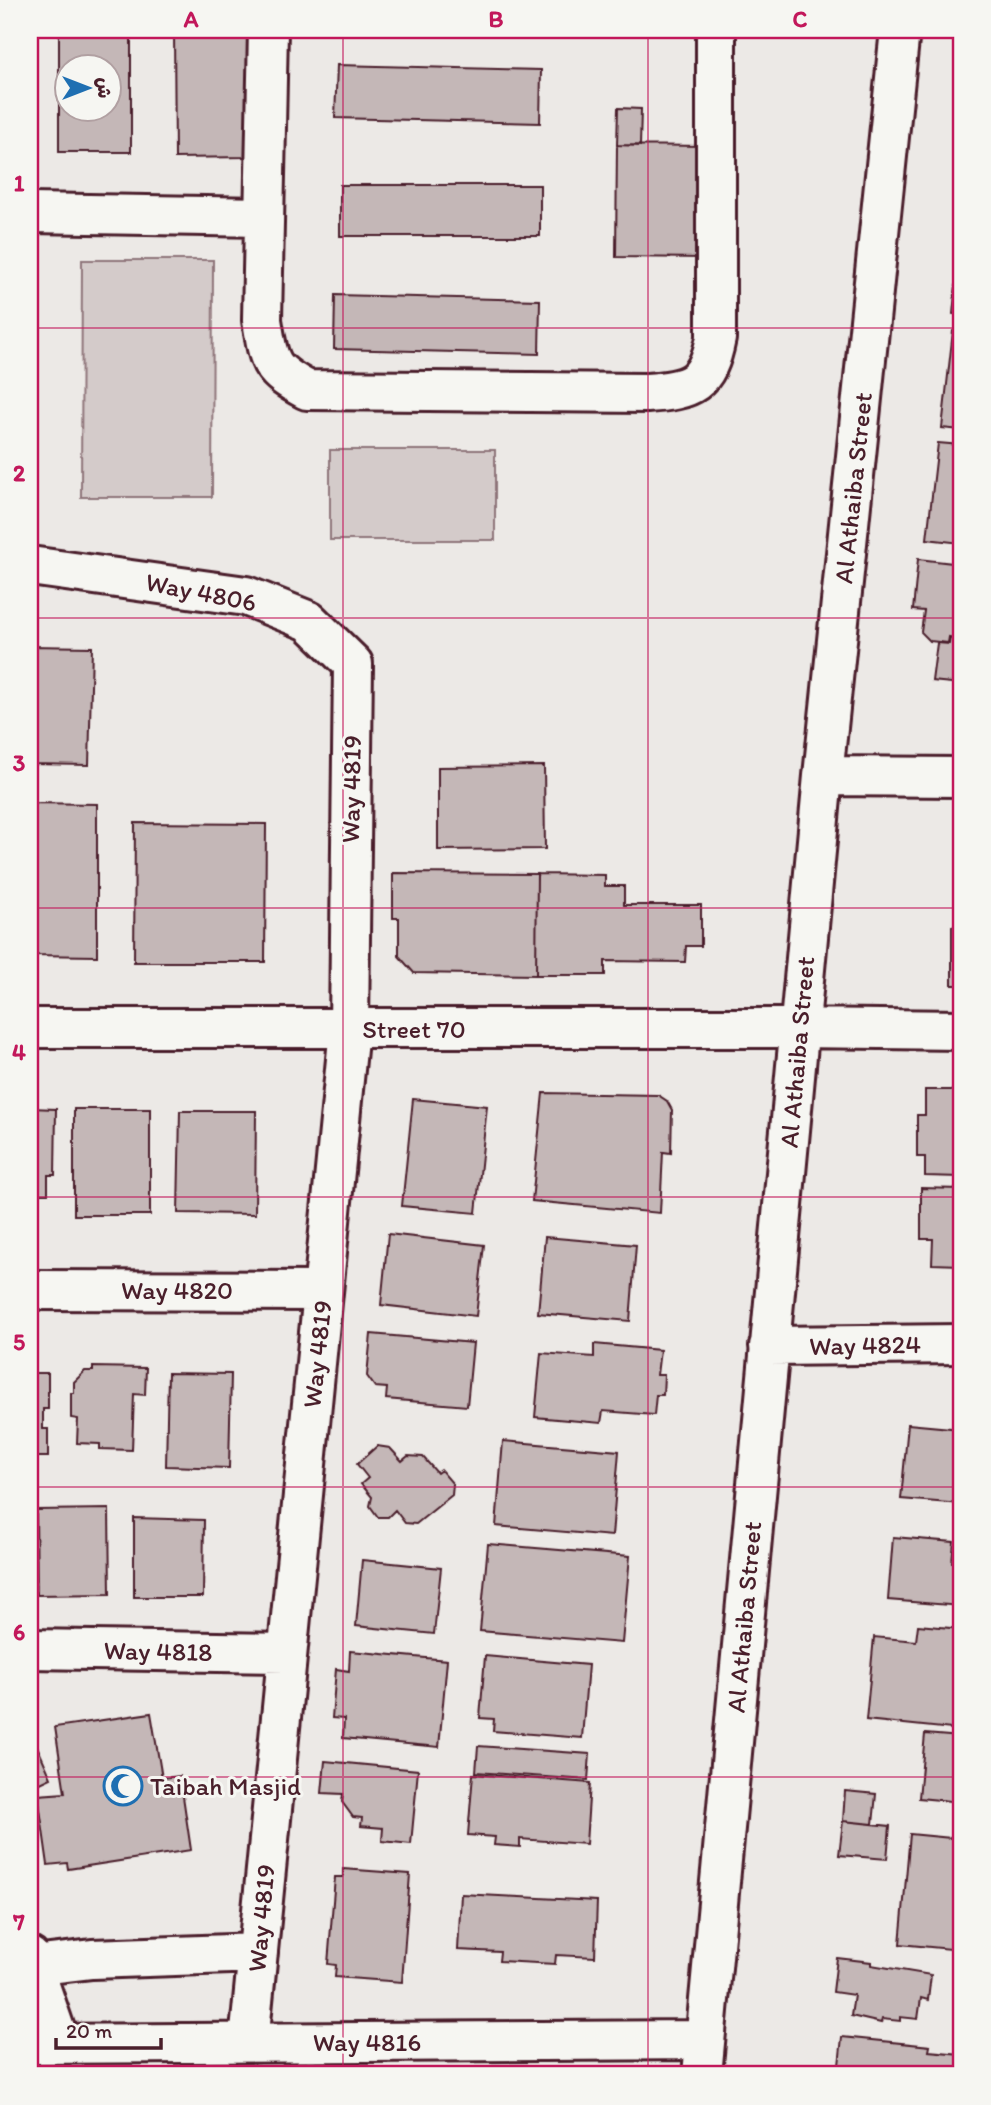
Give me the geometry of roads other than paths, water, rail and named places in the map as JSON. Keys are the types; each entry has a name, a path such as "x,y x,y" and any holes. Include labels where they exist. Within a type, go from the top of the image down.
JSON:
{"street":[{"path":"268,30 262,320 268,358 285,379 307,390 647,393 678,391 694,383 711,363 716,338 716,30"},
{"name":"Al Athaiba Street","path":"703,2058 823,776 900,30"},
{"path":"30,213 264,217"},
{"name":"Way 4806","path":"30,566 246,596 310,621 353,664"},
{"name":"Way 4819","path":"249,2042 349,1029 353,664"},
{"path":"823,776 961,777"},
{"name":"Street 70","path":"30,1028 961,1030"},
{"name":"Way 4820","path":"30,1290 323,1291"},
{"name":"Way 4824","path":"769,1346 961,1344"},
{"name":"Way 4818","path":"30,1649 286,1653"},
{"path":"45,2044 31,1962 258,1953"},
{"name":"Way 4816","path":"45,2044 249,2042 703,2058"}],"place":[{"name":"Taibah Masjid","path":"123,1786"}]}
